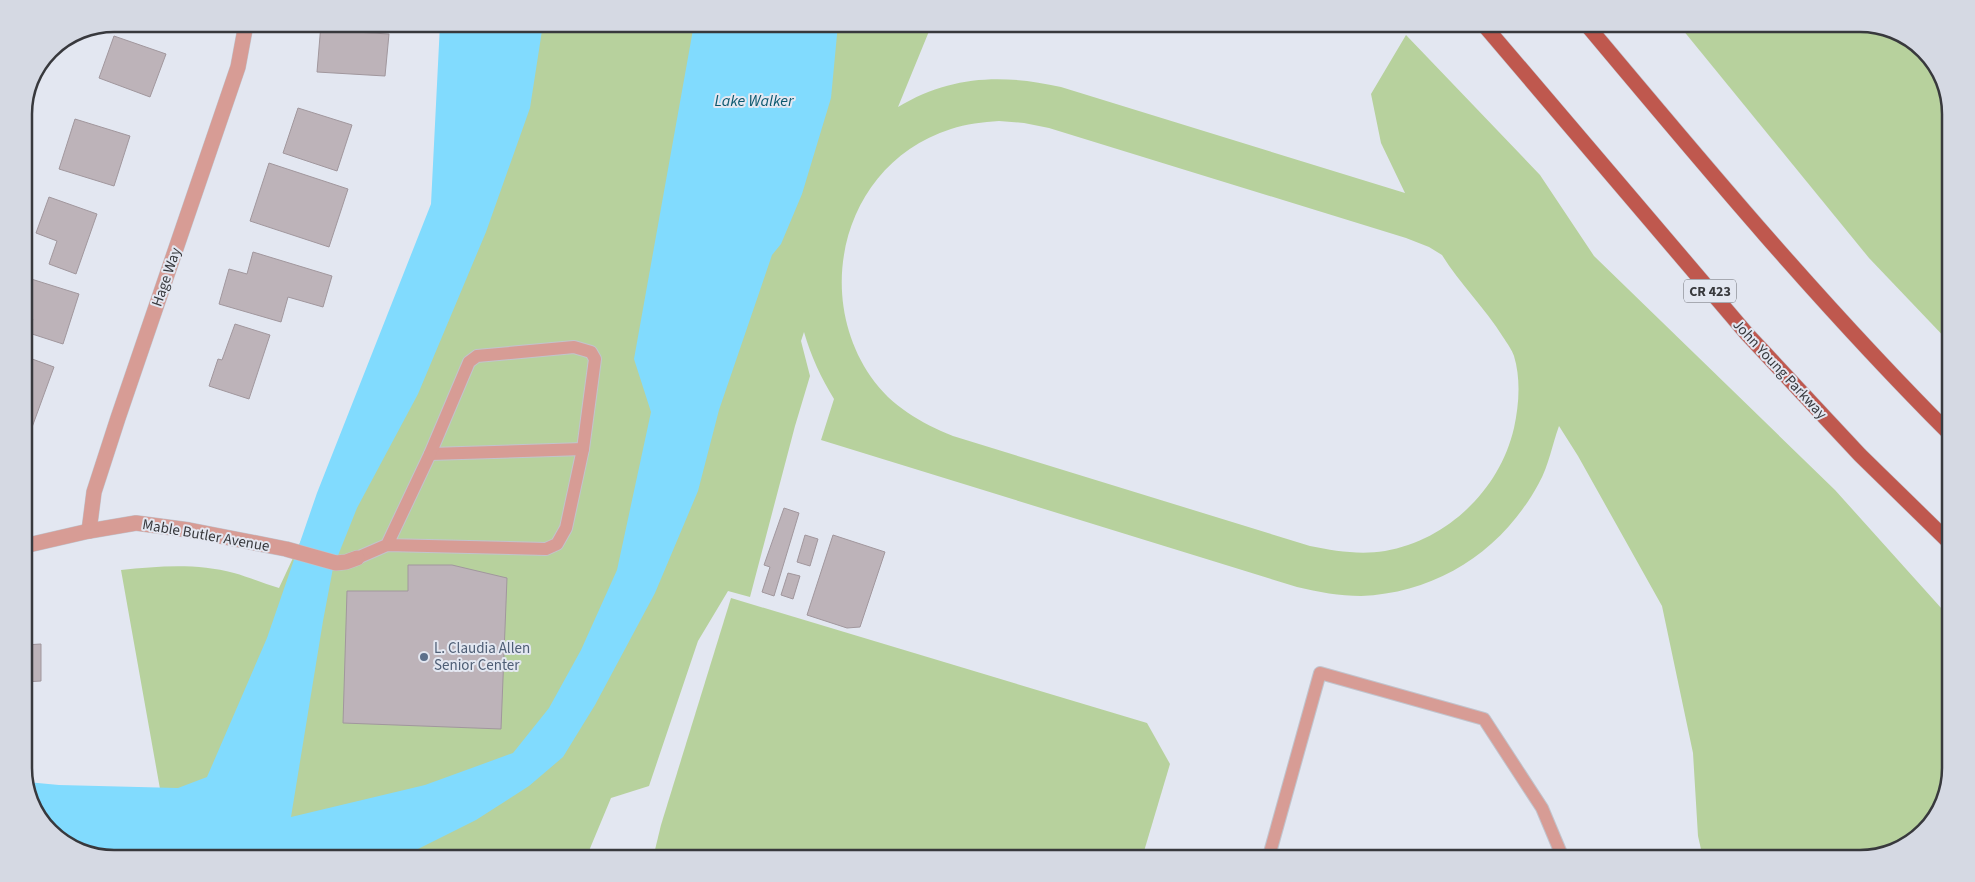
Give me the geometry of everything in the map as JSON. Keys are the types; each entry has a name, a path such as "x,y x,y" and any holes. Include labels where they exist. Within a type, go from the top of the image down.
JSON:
{"main road":[{"name":"John Young Parkway","path":"1490,32 1746,334 1860,454 1942,535"},
{"path":"1593,32 1704,166 1889,373 1942,426"}],"street":[{"name":"Hage Way","path":"89,531 94,492 238,67 245,32"},
{"name":"Mable Butler Avenue","path":"33,544 89,531 136,523 189,530 286,549 336,563 357,558"}],"lane":[{"path":"357,558 387,545 546,549 557,544 566,528 582,449 595,359 591,352 574,347 477,356 469,362 430,454 387,545"},
{"path":"430,454 582,449"},
{"path":"1271,850 1320,673 1484,719 1542,808 1560,850"}],"green space":[{"path":"485,32 929,32 898,107 918,96 958,83 998,79 1040,83 1061,87 1405,193 1381,143 1371,94 1406,35 1540,175 1594,256 1835,490 1942,609 1941,784 1932,809 1926,818 1906,836 1882,847 1861,850 1701,850 1698,836 1693,753 1662,606 1578,456 1559,426 1548,462 1539,483 1524,507 1507,528 1465,564 1442,577 1389,593 1361,596 1337,594 1297,587 821,440 834,399 817,367 804,332 801,341 810,376 750,597 728,591 698,641 649,786 611,798 589,850 172,850 121,570 164,567 206,568 234,573 279,588 477,162","holes":["999,121 1049,128 1406,238 1429,247 1442,255 1496,326 1512,351 1518,374 1519,392 1514,428 1507,450 1497,471 1484,491 1468,508 1430,536 1408,545 1385,551 1338,551 1310,546 953,436 918,419 897,405 871,377 853,343 843,306 842,269 849,233 864,199 886,169 915,146 951,129"]},
{"path":"1685,32 1861,32 1877,34 1902,43 1919,56 1934,78 1941,98 1942,109 1942,335 1869,258"},
{"path":"731,598 1147,723 1170,764 1144,850 655,850"}],"water":[{"name":"Lake Walker","path":"440,32 542,32 530,108 486,232 418,394 357,508 333,568 291,817 425,785 513,753 549,708 581,650 617,570 651,412 634,359 693,32 837,32 831,98 802,194 781,244 772,255 719,410 698,491 655,593 595,705 563,757 529,786 476,820 416,850 114,850 98,848 73,839 49,818 43,809 34,783 178,788 207,777 267,638 317,493 431,204"}],"building":[{"path":"320,32 389,34 385,76 317,72"},
{"path":"114,36 166,54 150,97 99,78"},
{"path":"298,108 352,125 337,171 283,153"},
{"path":"75,119 130,136 114,186 59,169"},
{"path":"269,163 348,189 329,247 250,221"},
{"path":"49,197 97,214 76,274 49,264 57,241 36,233"},
{"path":"253,252 332,276 323,307 288,297 281,322 219,304 229,269 247,274"},
{"path":"33,280 79,294 63,344 33,334"},
{"path":"235,324 270,335 249,399 209,386 218,359 222,360"},
{"path":"33,359 54,367 33,425"},
{"path":"784,508 799,513 774,596 762,592 770,567 764,565"},
{"path":"805,535 818,539 810,566 797,562"},
{"path":"833,535 885,552 860,627 847,628 807,615"},
{"name":"L. Claudia Allen Senior Center","path":"408,565 452,565 507,578 501,729 343,723 347,591 408,591"},
{"path":"788,573 800,576 793,599 781,595"},
{"path":"33,644 41,644 41,681 33,681"}],"place":[{"name":"L. Claudia Allen Senior Center","path":"424,657"}]}
